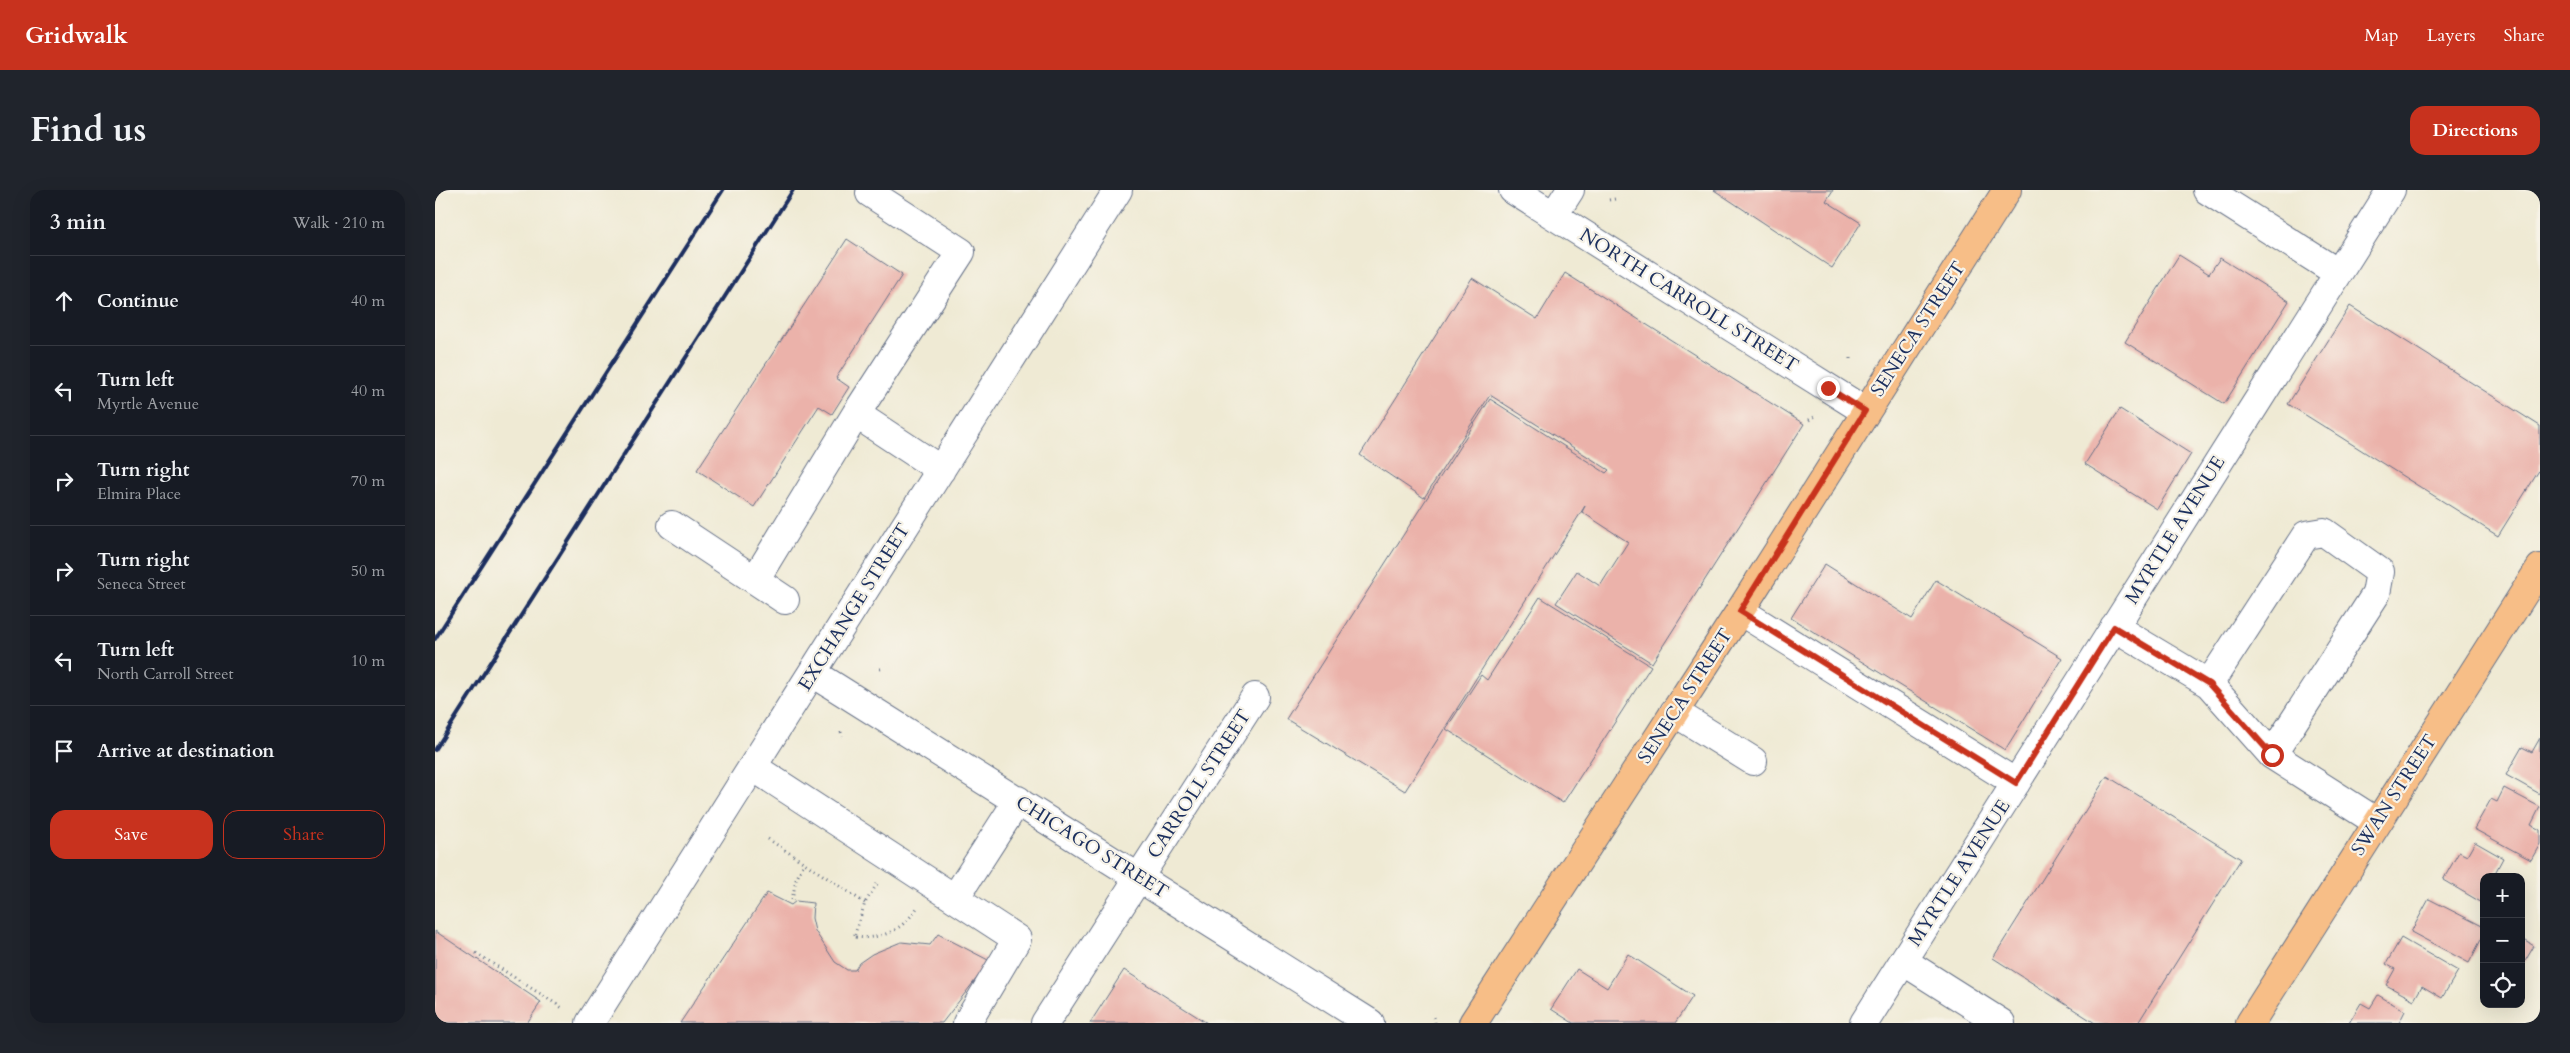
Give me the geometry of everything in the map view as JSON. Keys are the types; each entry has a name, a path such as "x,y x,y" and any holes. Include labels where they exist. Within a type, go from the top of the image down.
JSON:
{"main road":[{"name":"SENECA STREET","path":"1473,1023 1740,611 1865,411 2007,190"},
{"name":"SWAN STREET","path":"2251,1023 2540,568"}],"street":[{"name":"EXCHANGE STREET","path":"590,1023 1118,190"},
{"name":"NORTH CARROLL STREET","path":"1513,190 1865,411"},
{"path":"1554,215 1570,190"},
{"path":"2207,190 2338,273"},
{"name":"MYRTLE AVENUE","path":"1864,1023 2391,190"},
{"path":"755,580 856,414 961,252 870,193"},
{"path":"856,414 941,470"},
{"path":"672,525 785,600"},
{"path":"2209,684 2306,535 2324,532 2380,572 2376,594 2272,755"},
{"path":"1740,611 2016,783"},
{"path":"2114,627 2209,684 2272,755 2377,822"},
{"name":"CHICAGO STREET","path":"813,673 1139,876 1370,1023"},
{"name":"CARROLL STREET","path":"1045,1023 1255,697"},
{"path":"1674,712 1753,761"},
{"path":"753,767 1017,939 967,1023"},
{"path":"955,898 1018,800"},
{"path":"1903,961 2001,1023"}],"path":[{"path":"1609,200 1615,199"},
{"path":"1850,354 1850,359"},
{"path":"1809,420 1814,417"},
{"path":"880,669 884,668"},
{"path":"841,732 842,736"},
{"path":"768,839 865,903"},
{"path":"792,900 796,880 804,863"},
{"path":"882,876 865,903 854,937 868,939 885,936 911,918 920,904"},
{"path":"476,953 567,1010"},
{"path":"1435,1017 1435,1023"}],"building":[{"path":"1714,190 1833,190 1826,201 1861,223 1832,268"},
{"path":"847,239 902,275 836,378 849,387 832,414 819,406 754,507 697,470"},
{"path":"2179,255 2209,274 2220,258 2289,301 2224,404 2125,342"},
{"path":"1565,273 1804,424 1652,663 1556,603 1577,571 1600,586 1628,542 1582,512 1585,506 1405,791 1286,719 1490,399 1606,473 1609,470 1490,395 1424,498 1360,455 1472,278 1537,319"},
{"path":"2350,306 2540,426 2540,469 2498,536 2288,404"},
{"path":"2120,409 2191,454 2157,509 2085,464"},
{"path":"1825,564 1912,619 1936,580 2062,658 2005,750 1791,618"},
{"path":"1540,597 1651,666 1563,803 1446,729 1481,675 1487,680"},
{"path":"2540,738 2540,794 2506,775 2522,747 2532,752"},
{"path":"2107,776 2241,859 2138,1023 2095,1023 1993,958"},
{"path":"2504,788 2540,807 2531,825 2540,830 2540,844 2531,860 2474,829 2491,799 2497,802"},
{"path":"2475,842 2503,858 2495,873 2480,873 2480,902 2443,880 2459,852 2467,856"},
{"path":"767,893 791,905 796,901 813,903 812,918 815,931 835,962 847,970 855,970 859,963 872,954 901,942 930,945 938,934 990,961 942,1023 680,1023"},
{"path":"2429,899 2480,925 2480,942 2469,963 2411,932"},
{"path":"435,931 541,1002 527,1023 435,1023"},
{"path":"2401,938 2458,971 2442,998 2422,986 2414,1000 2386,985 2395,969 2386,964"},
{"path":"2525,940 2534,946 2525,961"},
{"path":"1628,954 1693,996 1675,1023 1573,1023 1551,1009 1577,969 1607,988"},
{"path":"1124,970 1207,1023 1090,1023"},
{"path":"2378,995 2405,1011 2399,1023 2349,1023 2361,1003 2370,1008"}],"railway":[{"path":"435,639 723,190"},
{"path":"435,750 793,190"}],"route":[{"path":"1828,388 1865,411 1740,611 2016,783 2114,627 2209,684 2272,755"}]}
